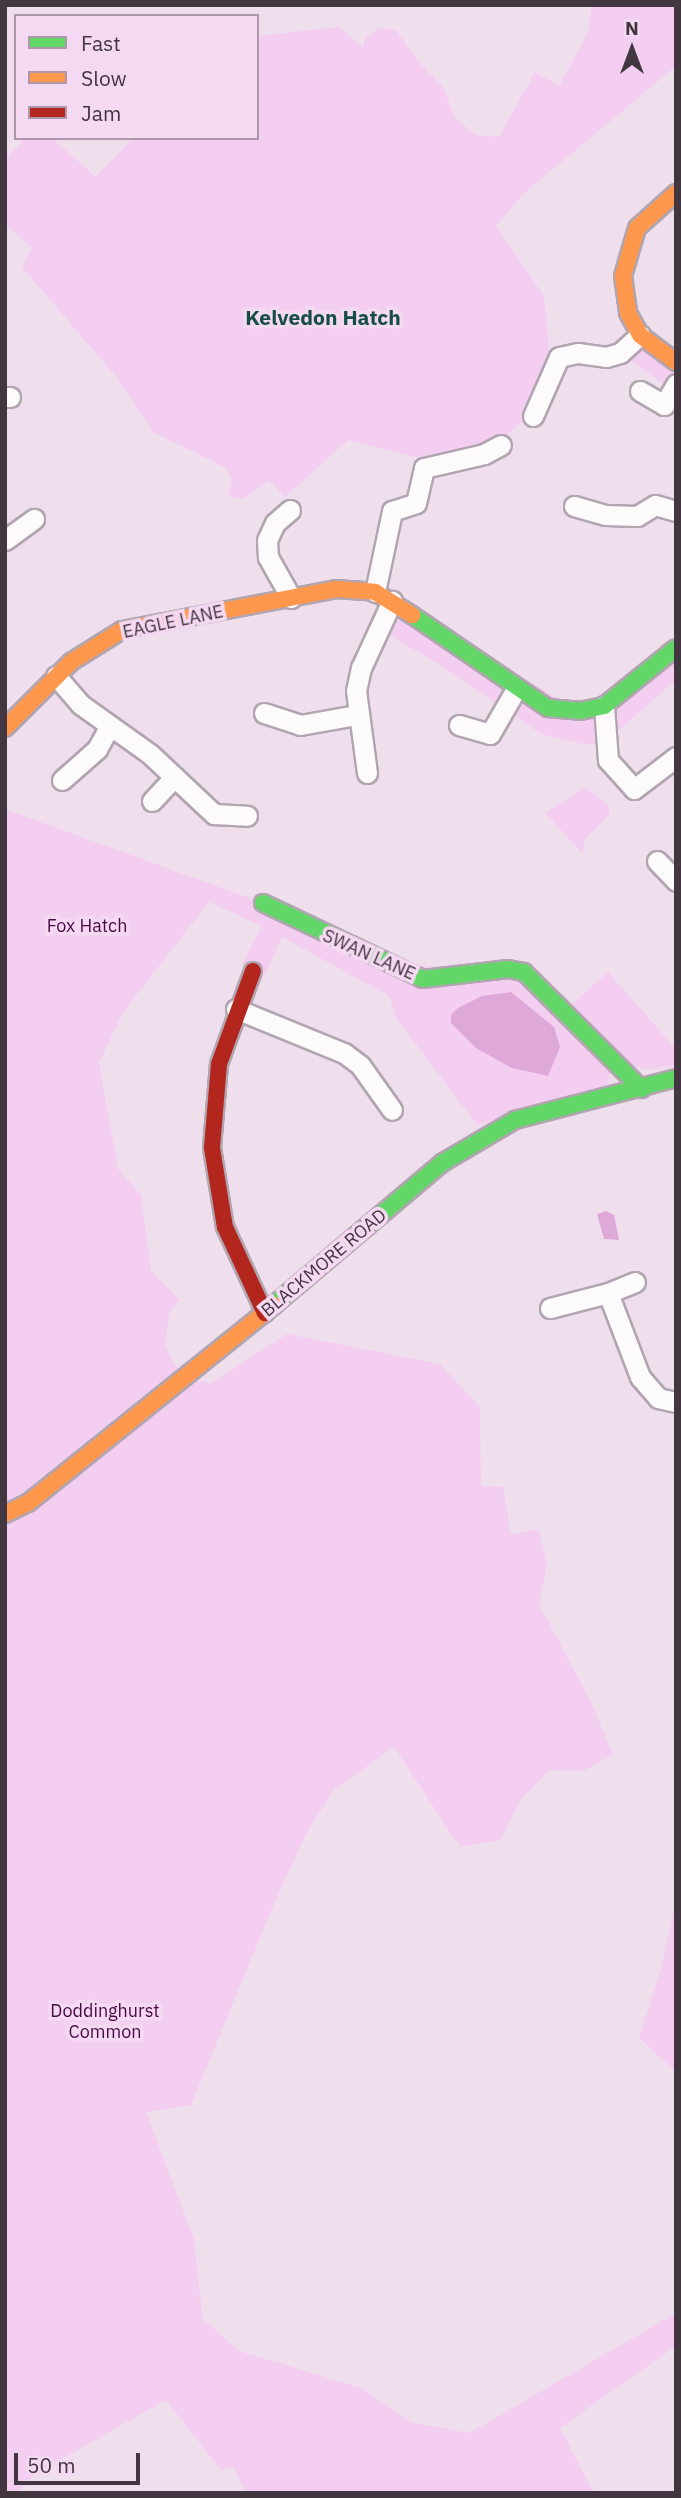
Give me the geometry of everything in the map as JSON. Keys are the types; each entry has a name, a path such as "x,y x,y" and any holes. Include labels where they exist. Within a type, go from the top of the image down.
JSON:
{"street":[{"path":"676,193 637,228 623,263 625,298 640,335 676,362"},
{"path":"533,416 559,357 578,353 606,357 620,353 640,335"},
{"path":"640,391 664,405 676,384"},
{"path":"366,773 357,715 361,668 383,596 391,511 416,503 424,468 484,454 501,445"},
{"path":"574,506 606,515 637,516 655,505 676,511"},
{"path":"290,509 275,523 267,540 268,557 291,598"},
{"path":"5,540 34,519"},
{"name":"EAGLE LANE","path":"5,728 56,676 122,631 336,589 383,596"},
{"path":"383,596 548,708 580,711 604,706 674,652"},
{"path":"56,676 80,704 150,754 214,814 247,817"},
{"path":"459,725 490,734 509,684"},
{"path":"604,706 608,760 634,789 676,757"},
{"path":"264,713 300,725 357,715"},
{"path":"62,780 97,749 109,727"},
{"path":"152,801 174,776"},
{"path":"657,862 676,881"},
{"name":"SWAN LANE","path":"263,903 423,979 508,969 524,972 642,1089"},
{"path":"253,971 236,1009 219,1064 212,1148 225,1227 265,1313"},
{"path":"236,1009 344,1053 360,1065 392,1110"},
{"name":"BLACKMORE ROAD","path":"5,1514 28,1503 265,1313 442,1163 515,1120 676,1078"},
{"path":"550,1307 608,1293 635,1282"},
{"path":"608,1293 640,1377 658,1398 676,1402"}],"green space":[{"path":"592,5 676,5 676,66 522,195 496,226 544,296 550,357 534,404 524,420 500,441 435,462 348,440 285,497 269,481 242,499 228,496 232,480 224,467 153,432 118,379 22,267 32,248 5,224 5,160 23,140 54,140 96,177 131,140 259,140 259,36 339,27 363,47 366,37 380,28 396,30 416,59 444,88 454,116 475,135 499,137 535,72 559,86 588,32"},
{"path":"640,335 676,362 672,390 620,353"},
{"path":"392,601 580,711 676,648 676,680 604,743 583,744 541,734 442,666 379,629"},
{"path":"586,787 610,807 609,815 584,840 583,854 545,813"},
{"path":"5,809 263,903 385,964 508,969 563,1012 608,972 676,1049 676,1065 648,1070 613,1061 607,1085 477,1125 396,1018 389,996 282,937 265,975 253,971 242,964 262,926 209,902 123,1012 99,1063 118,1169 141,1195 151,1271 179,1300 169,1314 165,1346 184,1379 211,1383 287,1334 440,1364 480,1407 481,1486 503,1487 511,1534 539,1529 547,1564 539,1604 592,1704 613,1755 583,1771 549,1771 521,1799 501,1840 460,1847 394,1747 334,1790 307,1832 274,1904 191,2105 146,2112 194,2239 203,2319 239,2351 361,2388 411,2422 469,2433 676,2313 676,2346 560,2428 594,2493 245,2493 234,2467 221,2470 166,2400 37,2473 15,2493 5,2493"},
{"path":"676,1901 676,2072 639,2038 661,1969"}],"shaded area":[{"path":"511,992 554,1027 560,1047 548,1076 512,1068 476,1048 451,1023 451,1015 458,1008 482,996"},
{"path":"606,1211 614,1215 619,1240 604,1239 597,1214"}],"traffic: fast":[{"path":"412,615 548,708 580,711 604,706 676,648"},
{"path":"263,903 423,979 508,969 524,972 642,1089"},
{"path":"274,1305 442,1163 515,1120 676,1078"}],"traffic: slow":[{"path":"676,193 637,228 623,276 628,313 640,335 676,362"},
{"path":"5,728 71,662 122,630 336,589 375,592 412,615"},
{"path":"5,1514 28,1503 274,1305"}],"traffic: jam":[{"path":"253,971 219,1064 212,1148 225,1227 265,1313"}],"district":[{"name":"Kelvedon Hatch","path":"323,317"}],"park label":[{"name":"Fox Hatch","path":"87,926"},
{"name":"Doddinghurst Common","path":"105,2022"}]}
